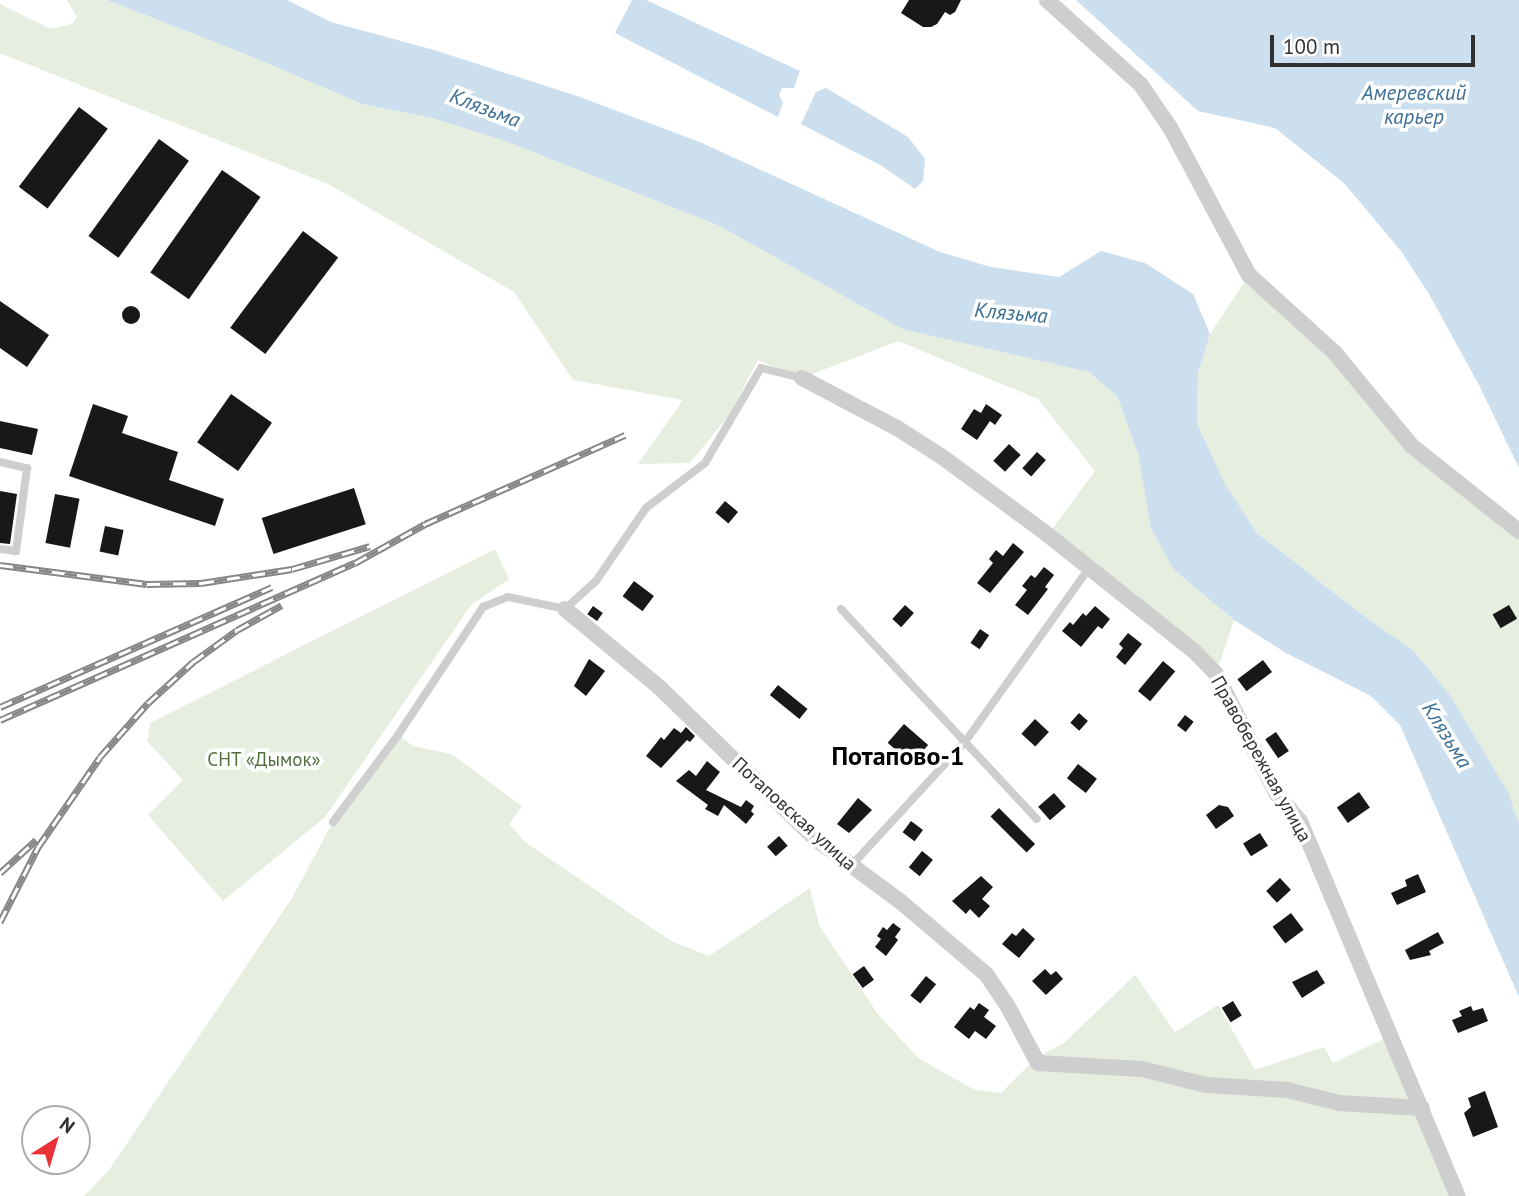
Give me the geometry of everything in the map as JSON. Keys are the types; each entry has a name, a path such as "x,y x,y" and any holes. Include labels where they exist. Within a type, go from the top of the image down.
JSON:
{"street":[{"path":"1047,0 1141,85 1171,129 1249,275 1335,354 1412,446 1519,531"},
{"name":"Правобережная улица","path":"802,378 897,428 941,456 1194,651 1216,674 1277,794 1300,821 1458,1196"},
{"name":"Потаповская улица","path":"565,609 660,688 817,840 850,867 901,902 986,974 1007,1005 1038,1063 1142,1069 1206,1085 1287,1090 1339,1103 1422,1108"}],"lane":[{"path":"333,822 398,735 483,607 508,597 565,609 596,581 646,508 705,463 761,368 802,378"},
{"path":"0,463 27,468 16,551 0,549"},
{"path":"850,867 965,742 1088,568"},
{"path":"841,609 1037,819"}],"green space":[{"path":"67,0 107,0 250,56 362,104 432,118 505,141 720,226 902,329 1089,372 1117,396 1138,454 1151,529 1174,570 1234,620 1216,674 1048,535 1095,471 1038,399 898,341 802,378 758,360 729,415 690,463 638,464 683,400 573,380 514,292 328,184 0,53 0,4 51,29 72,24 77,17"},
{"path":"1249,275 1335,353 1412,446 1519,531 1519,823 1508,792 1450,695 1413,650 1368,619 1257,533 1225,484 1197,423 1198,373 1210,334"},
{"name":"СНТ «Дымок»","path":"495,549 509,579 471,605 325,817 223,901 148,815 183,780 147,741 150,723"},
{"path":"398,735 413,746 451,754 522,806 509,824 525,842 671,941 709,956 810,888 819,925 877,1013 918,1058 975,1090 1001,1093 1036,1058 1065,1042 1135,975 1175,1032 1218,1005 1255,1070 1324,1047 1333,1063 1392,1035 1458,1196 84,1196 109,1170 292,898 333,822"}],"water":[{"name":"Клязьма","path":"107,0 287,0 331,22 434,50 577,96 702,143 940,252 991,267 1059,277 1101,251 1145,263 1193,294 1210,334 1198,373 1197,423 1225,484 1257,533 1368,619 1413,650 1450,695 1508,792 1519,823 1519,997 1400,725 1371,696 1286,653 1234,620 1174,570 1151,529 1138,454 1117,396 1089,372 902,329 720,226 505,141 432,118 362,104 250,56"},
{"path":"632,0 646,0 800,71 794,88 782,88 779,95 783,103 778,117 615,33"},
{"name":"Амеревский карьер","path":"1076,0 1519,0 1519,468 1479,385 1429,294 1401,251 1344,183 1275,128 1198,111"},
{"path":"826,88 908,137 925,159 923,181 915,189 882,166 801,124 816,92"}],"building":[{"path":"909,0 961,0 955,12 950,15 945,12 937,24 923,27 901,13"},
{"path":"79,107 108,129 48,209 19,187"},
{"path":"159,139 189,161 118,258 88,236"},
{"path":"222,170 261,197 189,299 150,272"},
{"path":"303,231 338,257 265,354 230,328"},
{"path":"0,301 49,335 27,367 0,348"},
{"path":"131,306 137,309 140,315 137,321 131,324 125,321 122,315 125,309"},
{"path":"231,394 272,423 238,471 197,442"},
{"path":"93,404 128,416 122,433 178,452 169,480 224,499 215,526 69,476"},
{"path":"986,404 1002,415 995,425 990,421 977,440 961,429 974,409 981,413"},
{"path":"0,421 38,429 32,455 0,448"},
{"path":"1009,444 1021,455 1005,472 993,461"},
{"path":"1037,452 1046,460 1031,476 1022,468"},
{"path":"354,488 366,524 273,554 262,518"},
{"path":"0,491 17,494 10,544 0,543"},
{"path":"55,494 80,499 70,548 45,543"},
{"path":"725,501 738,512 728,523 715,512"},
{"path":"105,526 124,530 118,555 100,551"},
{"path":"1013,543 1024,552 990,593 977,583 993,563 989,559 996,550 1003,556"},
{"path":"1044,567 1054,575 1045,587 1048,589 1028,615 1015,605 1027,590 1022,586 1031,575 1035,578"},
{"path":"634,581 654,596 643,611 623,596"},
{"path":"905,605 914,613 901,627 892,619"},
{"path":"1509,605 1517,619 1501,628 1493,614"},
{"path":"593,606 603,613 597,621 587,614"},
{"path":"1095,606 1110,619 1102,629 1098,626 1081,647 1062,631 1070,622 1073,625 1083,613 1086,616"},
{"path":"980,629 989,635 980,649 970,643"},
{"path":"1128,633 1142,644 1125,665 1116,657 1123,648 1119,644"},
{"path":"589,659 605,671 586,696 574,686"},
{"path":"1263,660 1272,672 1246,691 1237,679"},
{"path":"1163,661 1175,671 1150,701 1138,691"},
{"path":"778,685 808,709 799,719 770,695"},
{"path":"1079,713 1088,721 1079,731 1070,723"},
{"path":"1185,715 1194,722 1186,732 1177,725"},
{"path":"1035,719 1049,732 1035,747 1021,734"},
{"path":"904,724 928,745 912,764 888,743"},
{"path":"686,727 695,736 690,742 687,740 661,768 646,756 661,737 664,740 674,728 681,733"},
{"path":"1276,732 1289,751 1278,758 1265,739"},
{"path":"707,761 720,772 706,790 741,807 746,800 754,806 751,811 754,814 746,824 724,805 718,816 705,809 708,805 676,781 689,770 696,776"},
{"path":"1078,764 1097,779 1086,793 1067,778"},
{"path":"1359,792 1370,808 1348,823 1337,807"},
{"path":"1054,793 1066,807 1050,820 1038,807"},
{"path":"858,798 872,810 849,833 837,824"},
{"path":"1219,805 1228,807 1234,816 1216,829 1206,815"},
{"path":"999,808 1035,844 1027,853 991,816"},
{"path":"911,821 923,830 915,841 903,832"},
{"path":"1260,833 1268,846 1251,856 1243,844"},
{"path":"779,836 788,846 776,856 767,847"},
{"path":"922,851 933,860 920,876 909,867"},
{"path":"1418,874 1426,892 1397,905 1391,893 1407,886 1405,880"},
{"path":"981,876 993,887 982,899 990,906 979,918 970,909 966,914 952,901"},
{"path":"1280,878 1291,890 1277,903 1266,891"},
{"path":"1291,913 1304,930 1285,944 1273,927"},
{"path":"893,923 901,929 895,937 898,940 886,956 875,947 881,939 877,936 883,927 887,930"},
{"path":"1023,928 1035,939 1019,958 1002,944 1012,933 1016,936"},
{"path":"1438,932 1444,943 1429,951 1431,955 1410,960 1405,950"},
{"path":"864,966 874,980 863,988 853,974"},
{"path":"1045,969 1051,975 1056,971 1063,979 1046,995 1032,981"},
{"path":"1317,970 1325,983 1302,998 1292,982"},
{"path":"926,976 936,984 920,1004 910,995"},
{"path":"1233,1001 1242,1016 1231,1022 1222,1008"},
{"path":"979,1003 989,1010 984,1017 996,1026 986,1039 975,1031 969,1039 954,1027 970,1007 974,1010"},
{"path":"1471,1006 1473,1011 1483,1008 1488,1021 1458,1033 1452,1020 1462,1016 1459,1011"},
{"path":"1485,1091 1498,1127 1473,1137 1464,1113 1471,1107 1468,1098"}],"railway":[{"path":"0,720 355,563 425,524 625,435"},
{"path":"0,565 147,584 201,583 292,569 370,546"},
{"path":"0,707 272,587"},
{"path":"0,922 38,847 100,757 148,703 193,662 237,630 282,605"},
{"path":"0,873 36,840"}],"district":[{"name":"Потапово-1","path":"898,756"}]}
